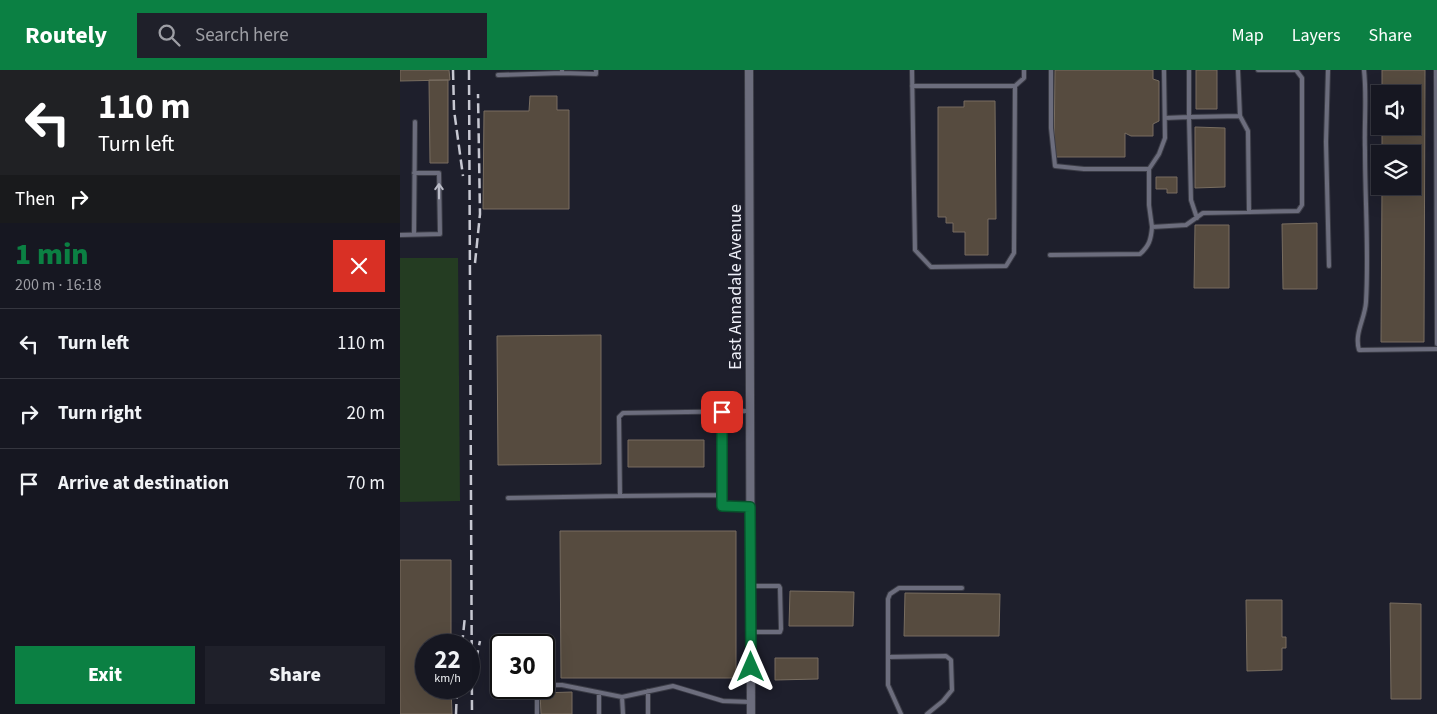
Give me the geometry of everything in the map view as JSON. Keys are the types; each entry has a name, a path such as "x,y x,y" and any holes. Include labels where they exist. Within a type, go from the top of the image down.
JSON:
{"street":[{"name":"East Annadale Avenue","path":"749,70 751,714"}],"lane":[{"path":"498,75 562,72 596,74 596,70"},
{"path":"912,70 915,250 931,267 1006,266 1014,253 1015,86"},
{"path":"912,86 1015,86 1024,78 1024,70"},
{"path":"1051,70 1051,128 1055,166 1084,169 1149,169"},
{"path":"1050,255 1140,254 1151,240 1149,169 1159,154 1165,138 1164,70"},
{"path":"1189,70 1191,200 1197,218"},
{"path":"1238,70 1240,116 1248,131 1249,212"},
{"path":"1152,227 1186,225 1202,213 1298,211 1302,205 1302,78 1295,70 1258,70"},
{"path":"1328,70 1326,152 1329,266"},
{"path":"1364,70 1366,88 1364,148 1367,257 1366,301 1364,317 1357,341 1359,350 1437,349"},
{"path":"1436,70 1437,344"},
{"path":"1165,118 1240,116"},
{"path":"414,122 414,234"},
{"path":"400,235 440,234 439,174 414,174"},
{"path":"620,496 620,414 750,411"},
{"path":"722,412 723,508 750,507"},
{"path":"508,498 722,495"},
{"path":"751,586 779,586 781,629 780,632 751,632"},
{"path":"901,714 888,685 888,599 890,594 899,588 962,588"},
{"path":"888,657 946,656 951,660 952,690 943,701 927,714"},
{"path":"555,685 581,688 622,697 674,686 723,701 751,702"},
{"path":"648,691 648,714"},
{"path":"599,693 599,714"},
{"path":"622,697 622,714"},
{"path":"537,699 537,714"}],"green space":[{"path":"400,258 458,258 460,501 400,502"}],"building":[{"path":"400,70 449,70 450,80 400,81"},
{"path":"1055,70 1153,70 1153,79 1159,81 1159,121 1153,124 1153,136 1131,136 1125,133 1125,157 1054,157"},
{"path":"1196,70 1217,70 1217,109 1196,109"},
{"path":"1382,70 1425,70 1424,342 1381,342 1382,195 1421,195 1421,145 1382,145 1382,135 1421,135 1421,85 1382,85"},
{"path":"429,80 448,80 448,163 430,163"},
{"path":"530,96 557,96 557,110 569,110 569,209 483,209 484,111 529,111"},
{"path":"964,101 995,101 996,219 988,219 988,255 965,255 965,232 953,232 953,223 946,223 946,217 938,217 938,107 964,107"},
{"path":"1195,127 1225,128 1225,187 1195,188"},
{"path":"1156,177 1177,177 1177,193 1167,193 1167,189 1156,189"},
{"path":"1317,223 1317,289 1283,289 1282,224"},
{"path":"1195,225 1229,225 1229,288 1194,288"},
{"path":"601,335 601,464 498,465 497,336"},
{"path":"628,440 704,440 704,467 628,467"},
{"path":"560,531 736,531 736,678 561,678"},
{"path":"400,560 451,560 451,634 415,634 415,699 451,699 452,714 400,714"},
{"path":"790,591 854,592 853,626 789,626"},
{"path":"905,593 1000,594 999,636 904,636"},
{"path":"1246,600 1282,600 1282,637 1286,637 1286,648 1282,648 1282,670 1247,671"},
{"path":"1390,603 1421,604 1421,699 1391,699"},
{"path":"775,658 818,658 818,679 775,680"},
{"path":"572,692 572,714 541,714 540,699 555,699 555,693"}],"railway":[{"path":"453,70 454,110 463,176"},
{"path":"469,70 472,714"},
{"path":"475,263 480,214 478,94"},
{"path":"463,634 465,616"},
{"path":"456,714 457,699"}],"route":[{"path":"722,412 722,506 723,508 750,507 751,667"}]}
